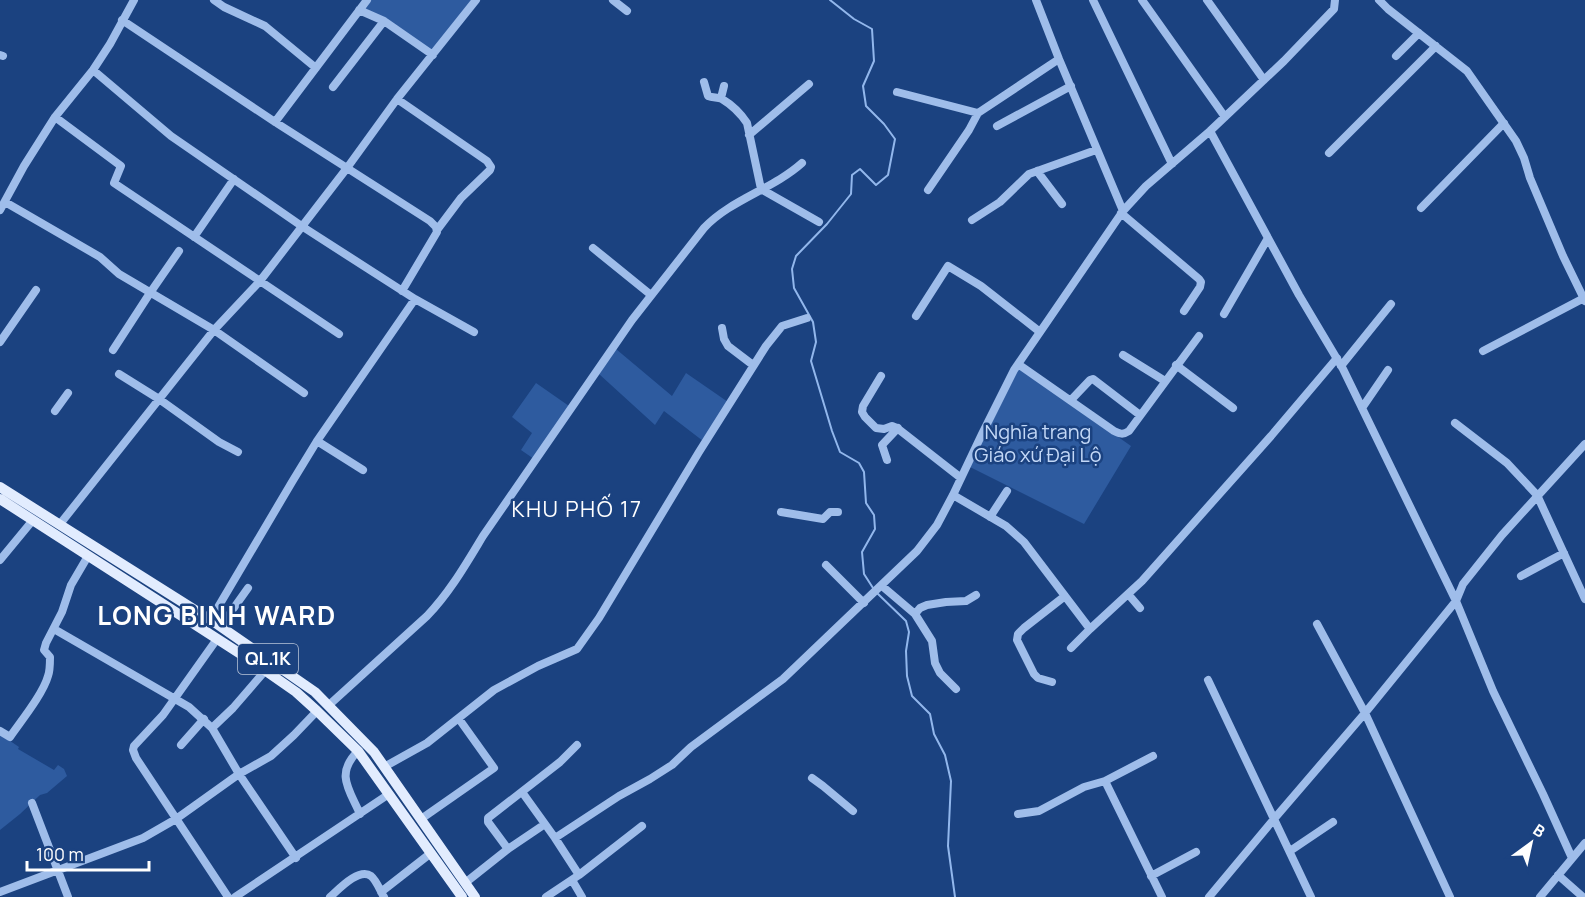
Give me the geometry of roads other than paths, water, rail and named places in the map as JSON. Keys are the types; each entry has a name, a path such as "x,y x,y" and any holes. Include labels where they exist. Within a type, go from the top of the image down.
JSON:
{"main road":[{"name":"QL.1K","path":"0,487 221,626 315,692 366,743 475,897"},
{"name":"QL.1K","path":"0,499 296,692 358,752 462,897"},
{"path":"204,630 210,620"}],"street":[{"path":"0,210 55,117 93,70 110,44 132,3 121,0"},
{"path":"214,0 265,26 316,68"},
{"path":"275,122 367,0"},
{"path":"60,524 214,330 260,280 303,226 397,99 476,0"},
{"path":"613,0 627,11"},
{"path":"1036,0 1122,212 1201,282 1185,310"},
{"path":"1093,0 1172,164"},
{"path":"1142,0 1225,117"},
{"path":"1207,0 1264,80"},
{"path":"555,838 672,765 699,741 783,679 917,551 937,525 1018,364 1122,212 1146,186 1210,131 1284,61 1334,4 1328,0"},
{"path":"1378,0 1467,71 1504,123 1516,141 1554,235 1584,299 1483,351"},
{"path":"359,9 384,21 433,55"},
{"path":"122,20 275,122 430,221 437,230"},
{"path":"333,87 384,21"},
{"path":"1396,57 1419,33"},
{"path":"1329,153 1436,46"},
{"path":"928,190 978,113 1059,59"},
{"path":"93,70 171,136 402,291 474,332"},
{"path":"704,82 708,96 721,98 742,115 747,123 761,189 819,222"},
{"path":"749,135 809,84"},
{"path":"721,98 724,86"},
{"path":"998,126 1071,86"},
{"path":"897,92 978,113"},
{"path":"397,99 488,161 491,167 461,198 437,230 434,239 402,291"},
{"path":"55,117 121,166 114,183 339,334"},
{"path":"1421,208 1504,123"},
{"path":"1210,131 1299,295 1339,362 1362,408 1456,601 1493,691 1544,794 1572,858"},
{"path":"972,220 1000,201 1026,176 1096,150"},
{"path":"329,705 441,602 483,536 651,295 709,222 761,189 787,176 802,164"},
{"path":"1037,171 1062,204"},
{"path":"194,237 234,179"},
{"path":"5,202 100,258 119,274 214,330 304,393"},
{"path":"1224,314 1268,238"},
{"path":"592,248 651,295"},
{"path":"113,350 179,251"},
{"path":"916,316 948,266 981,286 1040,332"},
{"path":"0,342 36,290"},
{"path":"210,620 318,441 415,299"},
{"path":"1071,648 1142,581 1391,304"},
{"path":"384,767 427,742 494,690 538,666 577,649 599,618 686,472 766,346 782,326 807,318"},
{"path":"722,328 728,346 753,366"},
{"path":"1018,364 1120,434 1125,434 1199,336"},
{"path":"1123,354 1165,381"},
{"path":"1176,365 1233,408"},
{"path":"1362,408 1388,370"},
{"path":"119,374 159,399 219,442 238,452"},
{"path":"881,376 863,406 862,412 865,417 876,428 884,429 894,426 898,428 962,478"},
{"path":"1071,400 1093,379 1140,415"},
{"path":"55,411 68,393"},
{"path":"1455,423 1507,463 1537,495 1585,599"},
{"path":"887,460 882,445 898,428"},
{"path":"318,441 363,470"},
{"path":"1209,897 1365,713 1456,601 1463,584 1502,535 1585,444"},
{"path":"990,517 1007,491"},
{"path":"953,495 1006,526 1024,542 1090,628"},
{"path":"781,512 823,519 830,512 838,512"},
{"path":"0,560 33,520"},
{"path":"1521,576 1564,553"},
{"path":"0,731 10,737 43,687 49,675 50,657 44,650 46,643 62,612 72,585 88,556"},
{"path":"826,565 864,603"},
{"path":"221,626 248,588"},
{"path":"878,590 915,615 932,641 935,663 940,673 956,689"},
{"path":"1128,594 1140,608"},
{"path":"915,615 920,608 927,605 966,602 976,596"},
{"path":"1052,682 1038,678 1034,674 1017,640 1018,634 1065,596"},
{"path":"1317,624 1365,713 1450,897"},
{"path":"54,629 189,707 204,720 212,728 239,774 296,858"},
{"path":"217,639 163,715 134,746 133,750 136,758 228,897"},
{"path":"212,728 233,708 265,670"},
{"path":"1208,680 1311,897"},
{"path":"0,892 143,838 176,819 239,774 271,756 317,711"},
{"path":"421,819 494,768 459,719"},
{"path":"181,745 204,720"},
{"path":"508,849 488,822 488,818 577,746"},
{"path":"358,752 347,764 345,779 360,814"},
{"path":"1018,814 1039,812 1084,787 1106,781 1154,756"},
{"path":"812,778 853,811"},
{"path":"1106,781 1162,897"},
{"path":"522,792 555,838 582,897"},
{"path":"235,897 389,794"},
{"path":"32,802 68,897"},
{"path":"1290,851 1333,822"},
{"path":"465,883 544,824"},
{"path":"546,897 575,878 642,826"},
{"path":"1540,897 1585,843"},
{"path":"1151,876 1196,852"},
{"path":"330,897 360,874 372,877 382,895 431,853"},
{"path":"1558,875 1583,897"}],"waterway":[{"path":"830,0 854,19 872,29 874,61 863,86 866,106 895,139 888,175 876,185 860,169 852,175 851,194 827,224 796,256 792,269 794,288 813,322 816,342 811,361 832,431 840,452 859,463 864,472 866,503 874,515 875,529 862,552 864,574 873,588"},
{"path":"877,593 906,621 909,632 906,651 907,676 912,696 930,714 934,734 945,755 951,781 948,846 955,897"}],"district":[{"name":"KHU PHỐ 17","path":"577,509"},
{"name":"LONG BINH WARD","path":"217,616"}],"park label":[{"name":"Nghĩa trang Giáo xứ Đại Lộ","path":"1038,444"}]}
